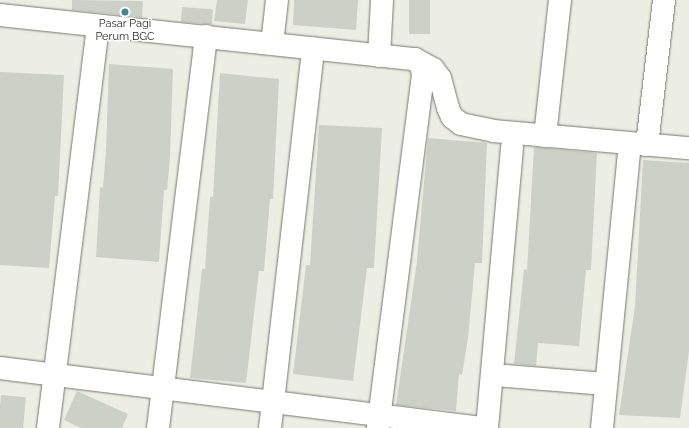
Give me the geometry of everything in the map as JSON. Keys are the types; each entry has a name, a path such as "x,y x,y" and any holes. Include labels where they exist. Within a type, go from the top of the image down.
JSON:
{"street":[{"path":"0,11 1,0"},
{"path":"272,44 277,0"},
{"path":"378,56 382,0"},
{"path":"545,136 560,0"},
{"path":"602,428 606,384 638,150 664,0"},
{"path":"0,16 206,36 415,59 433,69 440,78 452,117 461,124 493,131 545,136 638,150 689,148"},
{"path":"48,428 98,26"},
{"path":"158,428 206,36"},
{"path":"270,428 313,48"},
{"path":"379,422 423,75 421,66 415,59"},
{"path":"487,428 493,375 512,146"},
{"path":"0,368 273,403 379,422 479,428"},
{"path":"493,375 606,384"}],"building":[{"path":"72,0 143,1 142,17 72,10"},
{"path":"217,0 248,0 245,24 214,21"},
{"path":"294,0 358,0 356,30 293,25"},
{"path":"409,0 430,0 430,34 409,34"},
{"path":"182,7 213,9 212,24 181,22"},
{"path":"109,64 173,69 170,157 167,190 164,190 159,262 96,257 100,187 103,188 106,150"},
{"path":"0,72 64,75 58,196 55,196 49,268 0,265"},
{"path":"220,73 279,79 273,199 270,199 264,271 259,271 246,383 190,378 202,269 205,269 210,197 213,197"},
{"path":"319,125 382,128 374,268 367,268 353,381 293,374 306,265 310,265"},
{"path":"428,138 487,143 482,263 475,263 468,338 462,375 459,374 456,411 396,405 417,261"},
{"path":"534,147 597,153 591,270 586,270 579,346 538,343 536,366 514,364 524,269 527,270"},
{"path":"643,160 689,163 689,351 680,418 619,415 635,306"},
{"path":"77,391 128,414 122,428 81,428 64,420"},
{"path":"1,395 26,397 23,428 0,428"}],"place":[{"name":"Pasar Pagi Perum BGC","path":"125,12"}]}
